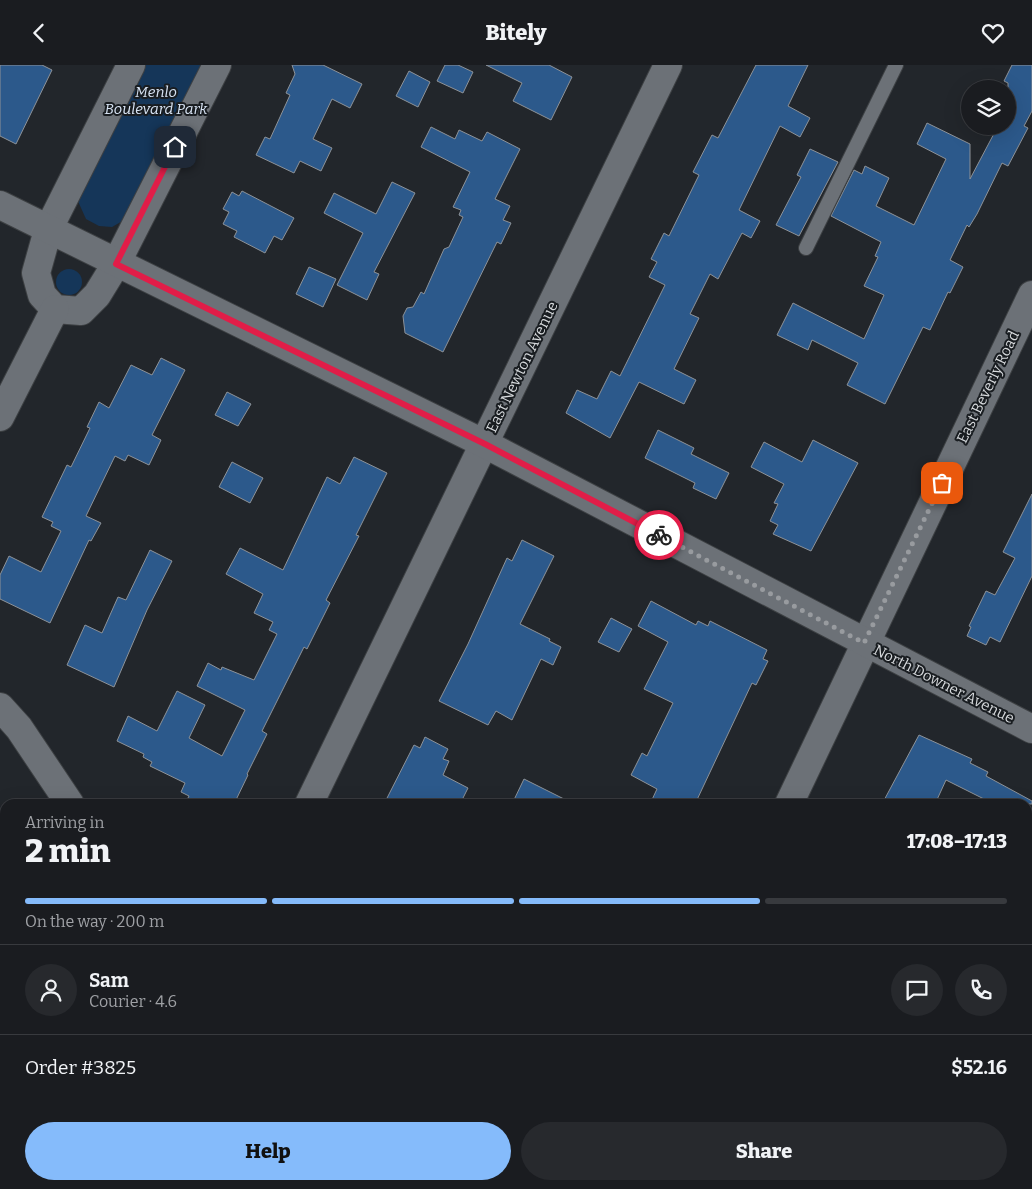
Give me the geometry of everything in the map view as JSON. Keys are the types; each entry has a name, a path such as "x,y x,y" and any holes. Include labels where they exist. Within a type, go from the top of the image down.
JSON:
{"street":[{"path":"131,65 48,230 36,273 42,295 55,309 81,311 98,295 116,264 217,65"},
{"name":"East Newton Avenue","path":"312,799 668,65"},
{"name":"North Downer Avenue","path":"0,205 116,264 485,444 1032,729"},
{"name":"East Beverly Road","path":"791,799 846,687 864,643 1032,295"},
{"path":"0,417 55,309"},
{"path":"0,707 19,728 67,799"}],"lane":[{"path":"806,248 896,65"}],"green space":[{"name":"Menlo Boulevard Park","path":"142,65 205,65 131,216 112,227 99,226 86,219 77,199"},
{"path":"69,269 78,273 82,282 78,291 69,295 60,291 56,282 60,273"}],"building":[{"path":"0,65 42,65 52,70 16,144 0,136"},
{"path":"292,65 323,65 362,84 350,108 332,99 313,139 332,148 321,171 300,161 294,173 256,155 265,137 270,139 290,95 286,93 295,74"},
{"path":"445,65 458,65 473,72 463,93 437,81"},
{"path":"486,65 549,65 572,77 551,120 513,101 522,83"},
{"path":"756,65 808,65 788,106 810,118 800,137 780,126 739,210 760,221 751,238 742,233 718,279 710,274 690,314 699,318 674,369 696,380 684,404 639,382 610,438 566,413 577,390 597,399 611,371 620,376 665,285 649,277 657,262 651,259 664,233 669,236 699,175 693,172 712,135 718,138"},
{"path":"1012,65 1032,65 1032,111 1024,126 1028,128 1008,166 1002,163 977,214 969,227 967,225 950,260 963,267 950,293 948,292 930,330 923,327 885,404 847,385 858,363 812,340 808,350 777,335 793,303 864,339 884,295 864,286 878,257 875,256 881,242 831,216 854,170 862,174 865,166 889,178 876,206 914,225 946,159 917,144 927,123 970,144 970,179 993,135 1016,135 1016,80 1004,80"},
{"path":"409,71 430,82 418,107 396,96"},
{"path":"431,127 455,139 459,130 482,141 487,132 520,149 495,199 510,206 503,220 511,223 501,244 497,242 443,352 405,333 403,316 407,308 413,307 421,292 424,294 444,249 449,247 463,217 459,215 461,210 453,207 470,172 421,147"},
{"path":"810,149 838,162 799,236 776,225 801,177 797,175"},
{"path":"392,182 415,193 374,272 379,274 367,300 337,285 363,233 324,213 334,193 376,214"},
{"path":"242,191 294,218 282,240 274,236 265,253 234,237 237,231 223,224 229,212 223,209 232,192 239,196"},
{"path":"309,267 336,279 323,307 296,294"},
{"path":"161,358 185,370 152,435 161,440 149,465 128,455 125,461 115,456 86,516 101,523 91,541 89,540 50,623 0,599 0,575 9,556 41,572 61,531 51,526 53,522 42,517 67,465 71,467 90,428 87,427 99,402 109,408 131,365 152,375"},
{"path":"227,392 251,404 238,426 215,415"},
{"path":"658,430 694,448 691,454 729,473 716,499 693,488 695,483 645,458"},
{"path":"813,440 858,463 811,551 773,534 778,525 770,521 778,504 774,503 784,484 751,467 764,442 802,462"},
{"path":"354,457 387,473 356,535 359,536 326,600 330,603 307,649 304,647 262,731 267,734 236,799 188,799 189,796 181,792 185,783 150,766 152,762 143,757 144,754 117,741 128,716 157,731 177,691 205,705 189,738 222,756 245,710 197,686 208,663 221,670 222,667 254,680 277,634 269,630 273,622 254,613 263,594 226,574 240,548 283,570 327,477 340,484"},
{"path":"232,462 263,478 250,503 219,487"},
{"path":"1032,494 1032,576 1000,642 990,637 986,645 967,636 971,627 969,626 986,591 995,595 1015,558 1003,552"},
{"path":"522,540 554,556 520,624 550,639 549,641 561,647 553,665 541,659 512,720 496,711 488,725 439,701 468,644 507,558 512,561"},
{"path":"150,550 172,561 147,610 114,687 67,665 85,625 102,633 118,597 126,600"},
{"path":"651,601 696,625 698,621 708,626 710,621 767,650 763,659 768,661 756,685 752,683 697,799 652,799 657,789 631,775 642,753 647,756 673,703 644,689 668,642 638,626"},
{"path":"611,618 632,629 619,652 598,642"},
{"path":"919,735 972,759 970,763 988,772 986,776 1028,799 984,799 946,780 937,799 885,799"},
{"path":"425,737 448,749 443,759 449,761 443,775 468,788 462,799 387,799 414,745 420,748"},
{"path":"524,779 564,799 514,799"}],"way so far":[{"path":"659,535 864,643 942,483"}],"route":[{"path":"175,147 116,264 485,444 659,535"}]}
